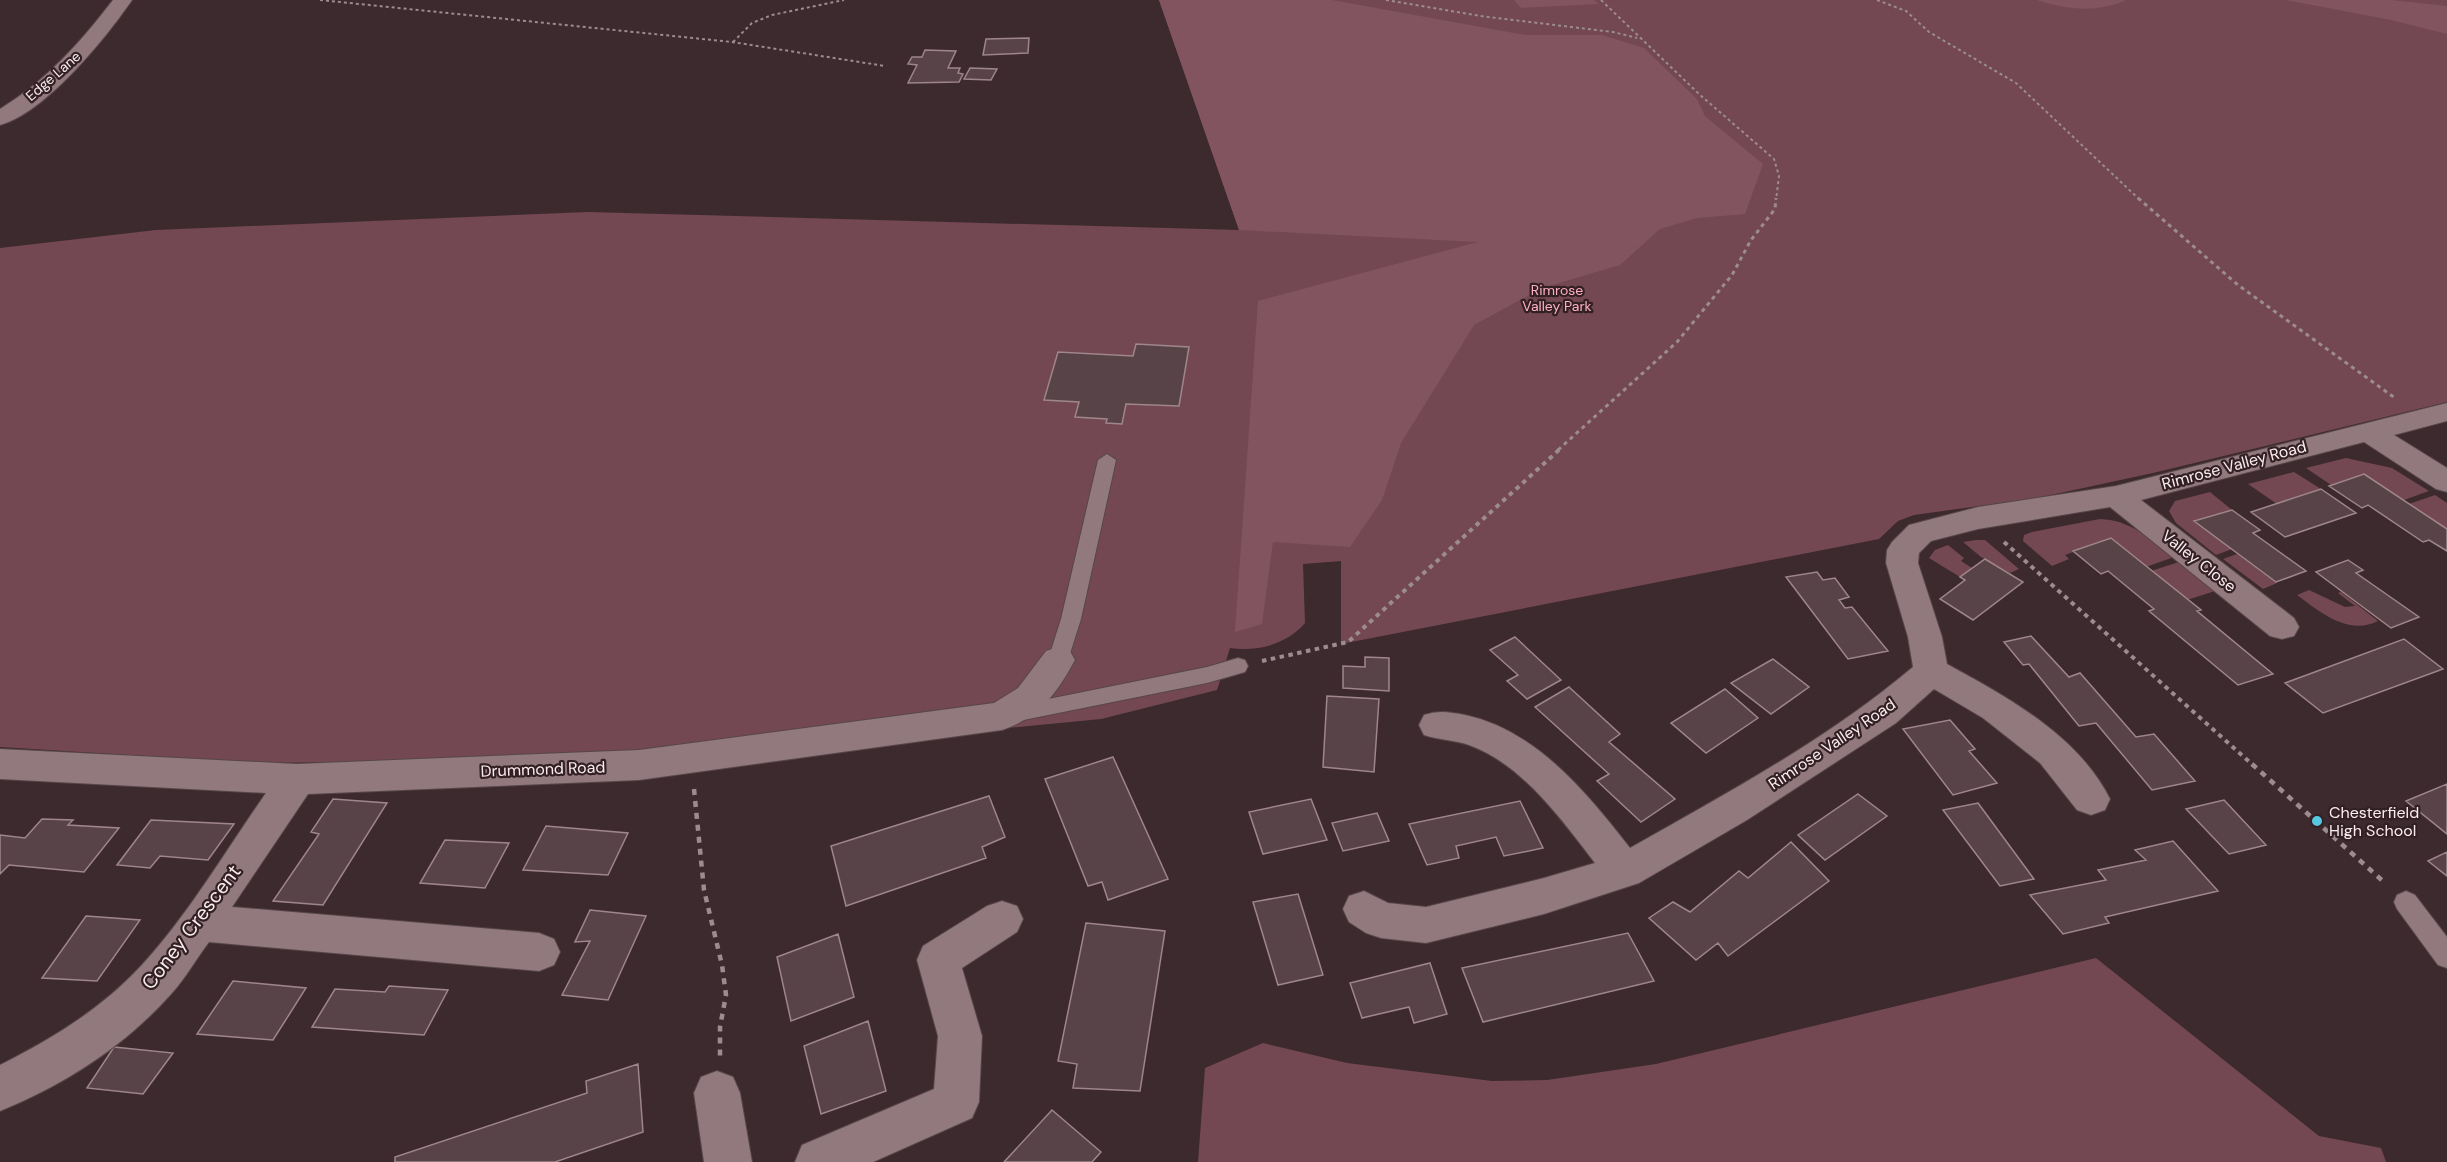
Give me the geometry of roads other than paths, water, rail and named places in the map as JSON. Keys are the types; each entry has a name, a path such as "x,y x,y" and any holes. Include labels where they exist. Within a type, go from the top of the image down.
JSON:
{"street":[{"name":"Edge Lane","path":"0,118 49,84 77,58 123,0"},
{"name":"Rimrose Valley Road","path":"1364,909 1381,920 1426,925 1544,896 1625,871 1733,809 1883,713 1931,670 1925,637 1902,563 1903,550 1920,533 1978,518 2116,496 2367,430 2435,415"},
{"path":"2367,430 2447,482"},
{"name":"Valley Close","path":"2116,496 2282,627"},
{"name":"Drummond Road","path":"0,764 297,779 639,765 1002,716 1031,698 1058,660"},
{"path":"1931,670 1996,708 2054,753 2091,799"},
{"path":"1437,725 1482,735 1527,762 1585,817 1625,871"},
{"name":"Coney Crescent","path":"0,1089 64,1056 114,1020 156,980 199,923 297,779"},
{"path":"819,1162 956,1102 960,1036 938,960 1002,919"},
{"path":"199,923 539,952"},
{"path":"717,1093 728,1162"}],"lane":[{"path":"1058,660 1071,619 1107,460"},
{"path":"1002,716 1207,675 1238,666"},
{"path":"2406,902 2447,957"}],"place":[{"name":"Chesterfield High School","path":"2317,821"}],"park label":[{"name":"Rimrose Valley Park","path":"1557,298"}]}
